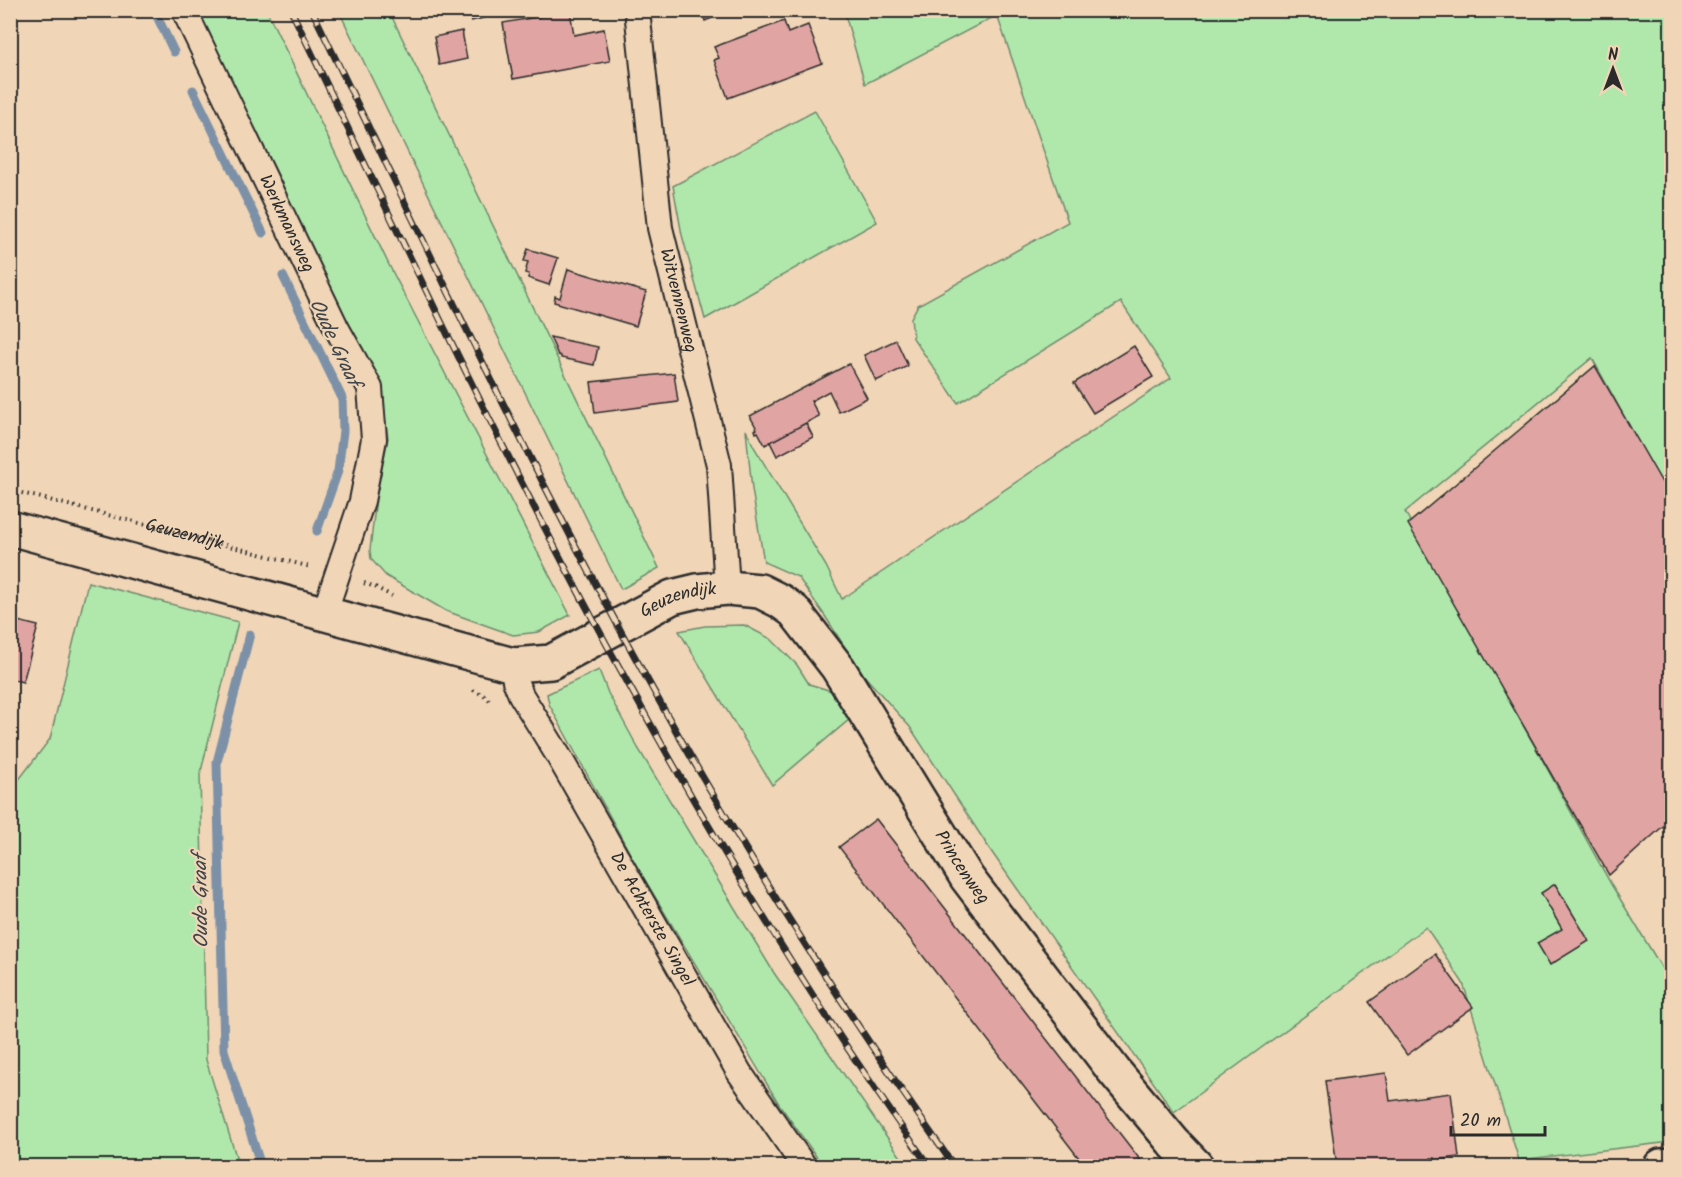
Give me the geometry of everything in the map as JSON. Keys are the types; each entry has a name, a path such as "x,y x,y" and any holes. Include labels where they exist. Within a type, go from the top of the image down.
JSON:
{"main road":[{"name":"Geuzendijk","path":"10,528 513,665 551,662 672,597 697,591 727,588"},
{"name":"Princenweg","path":"727,588 760,591 794,610 838,668 967,878 1114,1071 1196,1167"},
{"path":"1661,1167 1671,1165"}],"street":[{"name":"Werkmansweg","path":"183,10 336,327 370,388 374,440 362,501 324,614"},
{"name":"Witvennenweg","path":"637,10 660,228 719,465 727,588"},
{"name":"De Achterste Singel","path":"513,665 515,681 521,695 558,755 738,1072 804,1167"}],"path":[{"name":"Geuzendijk","path":"10,490 338,574 375,587 394,597"}],"green space":[{"path":"198,11 267,11 389,265 570,615 539,632 513,635 446,611 386,576 371,559 376,498 388,438 381,390"},
{"path":"339,11 389,11 659,568 621,589 619,585"},
{"path":"844,11 1671,11 1671,501 1592,358 1405,512 1611,884 1671,983 1671,1142 1519,1160 1463,983 1426,927 1174,1112 993,854 910,727 860,671 798,577 764,562 752,489 746,430 826,566 842,599 1171,378 1121,302 958,403 913,338 911,318 918,305 1068,222 997,15 865,84"},
{"path":"815,111 877,222 705,319 682,235 673,186"},
{"path":"88,582 238,622 200,775 206,1060 239,1166 11,1166 11,790 50,739"},
{"path":"744,625 771,639 797,665 809,684 835,692 851,718 772,785 679,631 705,626"},
{"path":"599,670 608,693 638,748 774,973 907,1166 823,1166 779,1104 639,870 549,704 547,694"}],"building":[{"path":"469,10 504,10 504,13 471,21"},
{"path":"702,10 732,10 705,21"},
{"path":"570,11 574,35 604,29 610,61 513,79 503,23"},
{"path":"784,21 788,33 808,25 822,63 728,98 714,60 719,58 714,47"},
{"path":"462,31 467,59 439,65 434,37"},
{"path":"528,249 558,258 549,285 528,278 529,274 525,273 528,262 524,261"},
{"path":"568,269 646,292 636,326 554,302 555,296 560,298"},
{"path":"550,337 598,347 594,365 561,358"},
{"path":"896,340 908,366 876,381 864,355"},
{"path":"1134,346 1153,377 1093,413 1074,383"},
{"path":"849,364 867,398 839,412 829,391 811,401 819,416 765,445 758,432 756,433 757,429 750,416"},
{"path":"1595,366 1672,500 1672,818 1609,875 1408,524"},
{"path":"674,373 678,402 595,413 591,382"},
{"path":"806,423 813,437 777,456 770,442"},
{"path":"10,619 38,626 23,682 10,679"},
{"path":"876,819 1145,1166 1085,1166 839,847"},
{"path":"1555,884 1589,941 1550,965 1537,943 1562,929 1541,893"},
{"path":"1435,954 1473,1007 1407,1055 1369,1002"},
{"path":"1386,1073 1390,1101 1451,1093 1459,1157 1436,1160 1431,1158 1431,1161 1390,1166 1337,1166 1325,1081"}],"waterway":[{"name":"Oude Graaf","path":"154,10 174,52"},
{"name":"Oude Graaf","path":"193,90 263,233"},
{"name":"Oude Graaf","path":"283,276 342,398 343,431 338,471 317,531"},
{"name":"Oude Graaf","path":"250,634 217,762 224,1050 261,1166"}],"railway":[{"path":"291,10 494,429 624,676 769,926 847,1047 929,1166"},
{"path":"312,10 497,391 643,672 725,816 788,917 853,1018 954,1166"}]}
